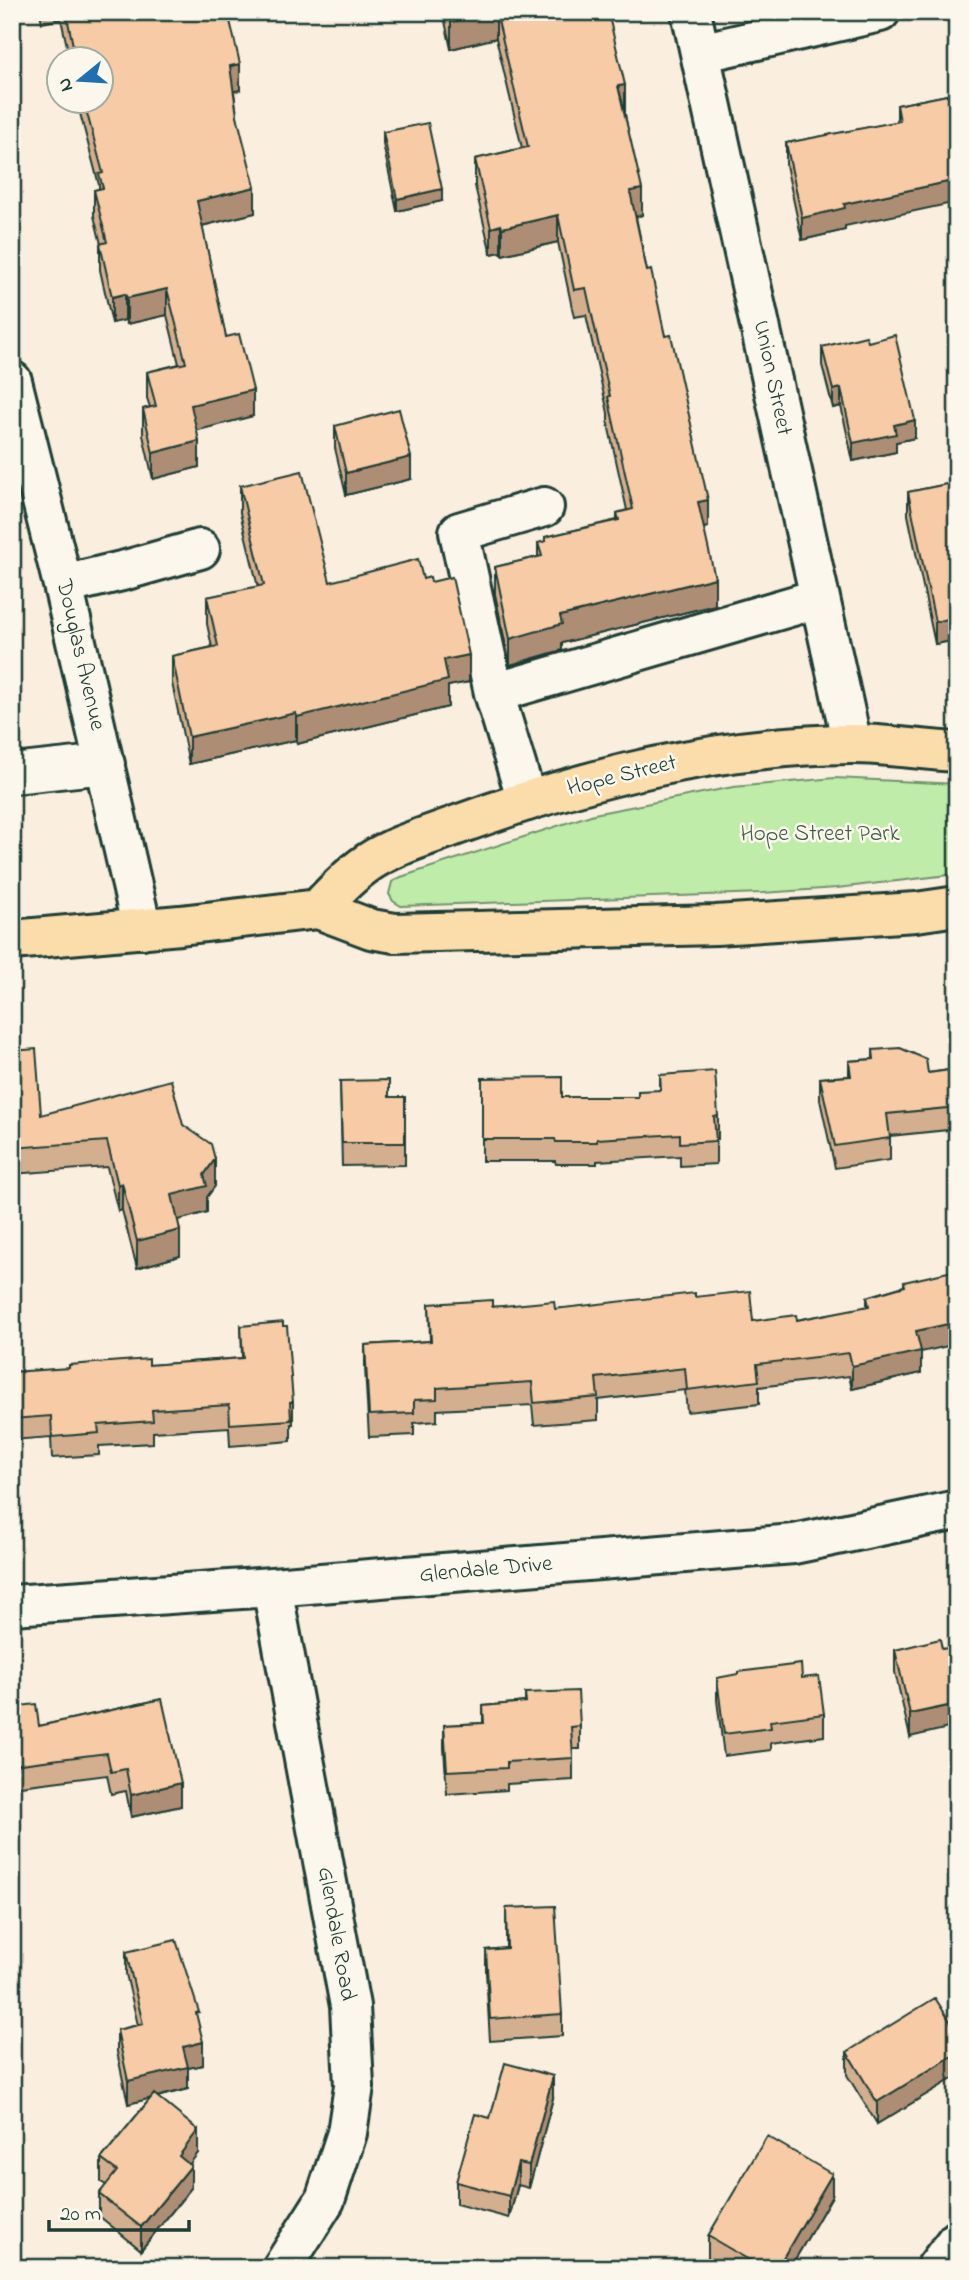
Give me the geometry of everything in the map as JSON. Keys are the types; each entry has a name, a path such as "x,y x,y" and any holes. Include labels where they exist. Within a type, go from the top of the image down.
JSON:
{"main road":[{"name":"Hope Street","path":"318,909 348,878 371,861 401,846 527,802 673,762 760,749 852,744 957,752"},
{"path":"12,940 142,929 318,909 371,929 395,933 716,925 916,912 957,906"}],"street":[{"name":"Union Street","path":"691,12 852,744"},
{"path":"700,53 880,12"},
{"name":"Douglas Avenue","path":"12,382 63,585 142,929"},
{"path":"527,802 494,693 459,532 544,506"},
{"path":"63,585 200,549"},
{"path":"494,693 820,598"},
{"path":"12,774 105,764"},
{"name":"Glendale Drive","path":"12,1605 272,1587 794,1544 957,1510"},
{"name":"Glendale Road","path":"272,1587 350,2006 354,2087 347,2133 325,2200 282,2268"},
{"path":"936,2268 957,2240"}],"green space":[{"name":"Hope Street Park","path":"835,778 957,784 957,874 837,888 762,893 401,906 393,901 389,894 392,882 401,877 594,814 733,787"}],"building":[{"path":"66,12 228,12 240,64 230,66 237,116 255,187 197,201 226,337 239,334 253,390 191,405 199,441 153,453 143,409 156,406 147,372 186,363 167,289 127,298 125,294 112,297 100,244 107,242 94,190 103,188 99,174 103,173 88,116 116,116 116,46 73,46"},
{"path":"449,12 493,12 451,22"},
{"path":"496,12 608,12 625,85 618,86 642,189 630,191 647,271 651,270 665,336 671,335 708,500 698,502 715,578 560,616 562,624 510,639 495,567 542,556 538,543 546,541 545,537 619,520 617,513 633,509 586,288 574,290 558,215 491,228 475,159 528,147"},
{"path":"952,94 953,102 957,101 957,180 844,204 845,208 802,218 786,143 900,121 897,105"},
{"path":"428,123 442,189 397,199 383,132"},
{"path":"895,335 915,420 894,425 896,434 853,443 841,388 833,390 822,347 866,336 868,342"},
{"path":"399,409 411,457 346,473 335,426"},
{"path":"302,471 330,582 418,559 423,579 430,577 431,582 452,577 469,655 444,660 448,680 297,717 296,713 189,737 172,656 218,646 207,597 264,585 240,486"},
{"path":"957,482 957,617 935,622 908,492"},
{"path":"900,1048 926,1059 928,1073 957,1069 957,1107 887,1114 890,1138 835,1146 820,1078 851,1076 849,1061 874,1059 873,1050"},
{"path":"36,1049 41,1115 171,1080 183,1125 211,1144 215,1159 204,1175 207,1186 172,1195 180,1230 137,1241 122,1183 118,1185 107,1141 12,1148 12,1051"},
{"path":"715,1071 718,1116 714,1117 716,1141 680,1143 680,1134 597,1139 597,1142 482,1139 482,1078 562,1077 562,1097 638,1097 638,1091 661,1090 660,1075"},
{"path":"389,1080 389,1097 405,1097 405,1143 342,1143 340,1081"},
{"path":"957,1270 957,1322 916,1331 921,1351 852,1366 849,1353 757,1364 759,1381 687,1390 685,1368 596,1378 598,1397 534,1403 532,1382 437,1388 437,1399 414,1400 414,1413 369,1415 365,1345 431,1341 429,1304 492,1300 492,1307 554,1301 555,1309 695,1293 695,1297 750,1291 753,1321 796,1315 797,1320 869,1306 867,1297 905,1286 904,1282"},
{"path":"283,1322 283,1326 287,1326 293,1402 290,1402 291,1420 230,1424 229,1405 152,1410 153,1421 98,1425 99,1433 52,1437 51,1416 12,1419 12,1372 149,1359 149,1365 243,1358 241,1326"},
{"path":"940,1639 942,1649 957,1646 957,1704 910,1714 895,1650"},
{"path":"801,1664 802,1678 819,1676 824,1714 770,1721 771,1728 724,1734 717,1678 738,1672"},
{"path":"578,1691 580,1726 571,1727 573,1758 507,1762 507,1768 447,1771 444,1725 484,1723 483,1706 526,1702 525,1693"},
{"path":"162,1699 181,1783 131,1795 126,1769 111,1772 107,1753 12,1765 12,1707 36,1704 39,1726"},
{"path":"555,1906 562,2014 490,2019 486,1950 507,1948 506,1908"},
{"path":"176,1940 199,2012 196,2013 203,2042 183,2047 188,2067 128,2081 117,2030 143,2024 126,1952"},
{"path":"935,1998 957,2032 957,2053 877,2102 847,2052"},
{"path":"505,2063 553,2076 529,2165 518,2163 509,2196 456,2182 475,2114 490,2118"},
{"path":"154,2094 198,2130 179,2156 191,2166 141,2227 99,2194 117,2171 101,2159"},
{"path":"767,2136 832,2174 777,2268 763,2268 708,2236"}]}
